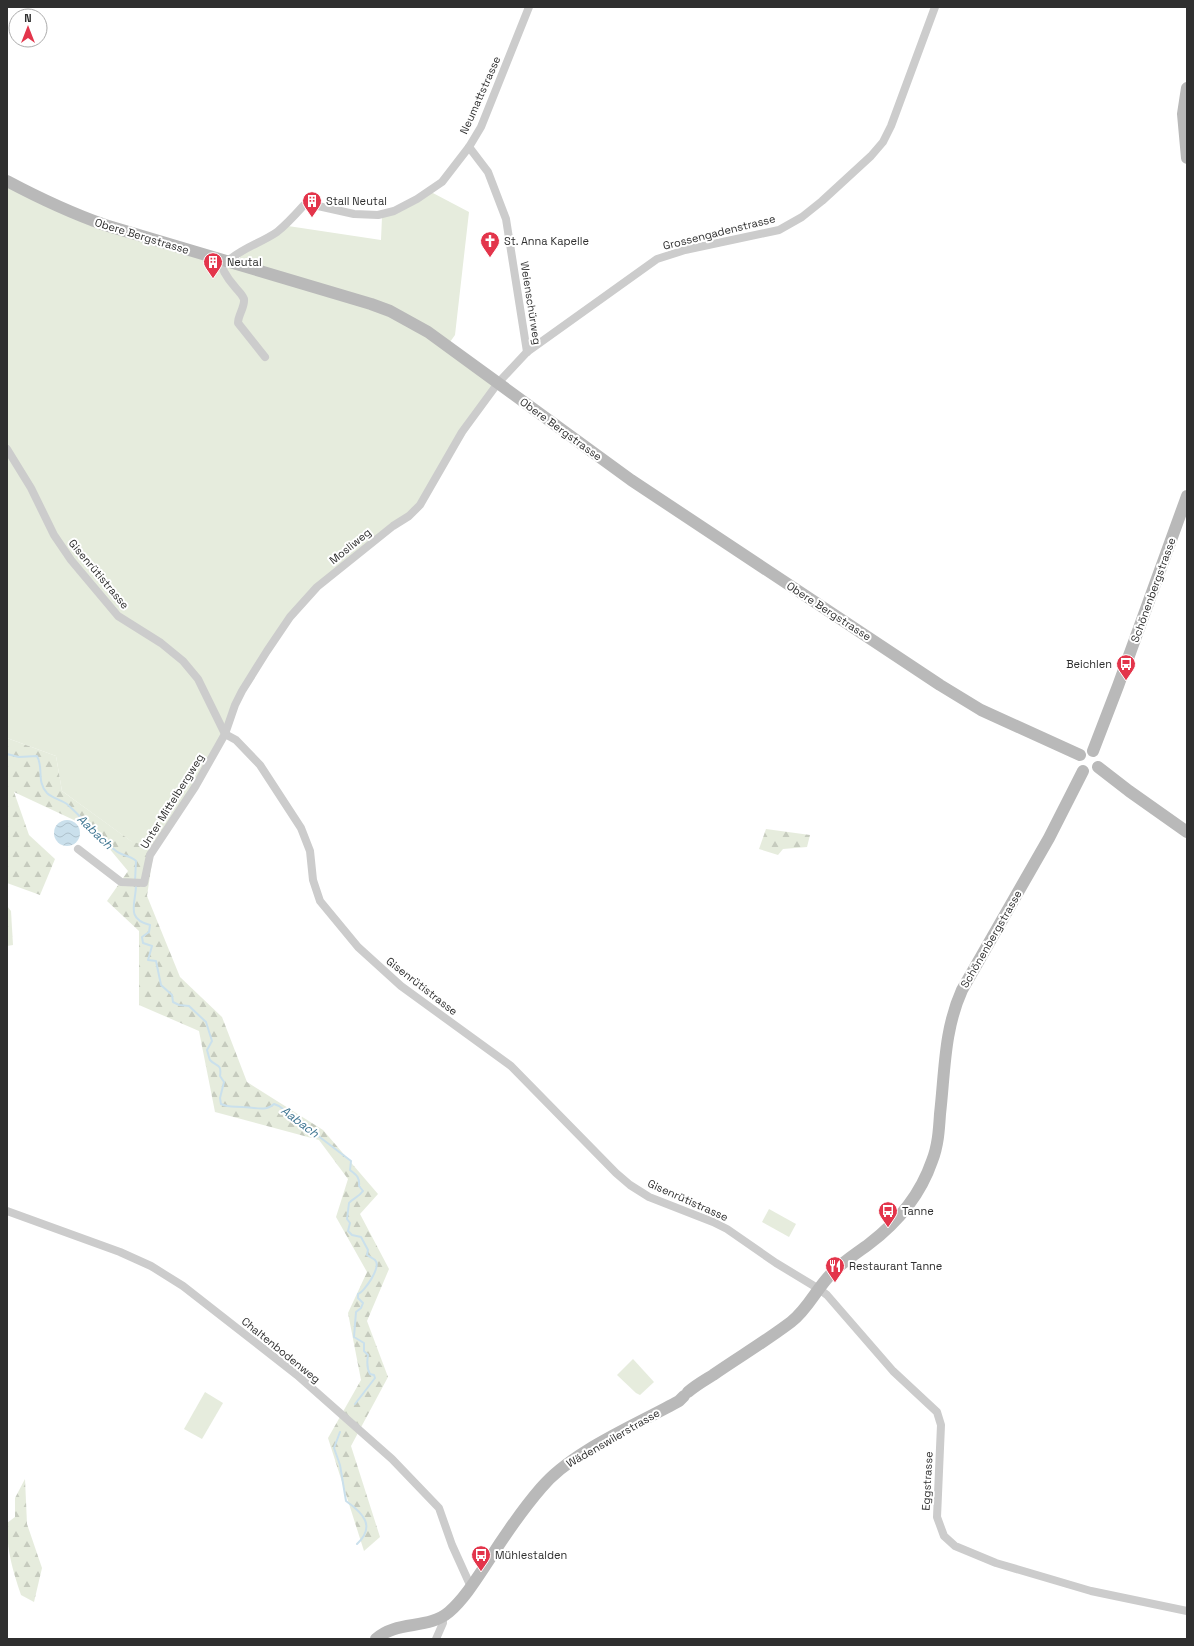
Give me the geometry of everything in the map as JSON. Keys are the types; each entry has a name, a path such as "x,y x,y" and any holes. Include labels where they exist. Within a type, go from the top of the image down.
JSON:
{"street":[{"name":"Neumattstrasse","path":"224,260 276,232 304,205 309,204 354,214 378,215 394,211 417,199 442,182 469,147 481,127 529,7"},
{"name":"Grossengadenstrasse","path":"498,383 527,352 657,259 686,250 779,230 802,218 822,201 871,156 883,142 891,126 935,7"},
{"path":"1187,88 1183,114 1187,158"},
{"name":"Weienschürweg","path":"469,147 488,172 506,219 527,352"},
{"name":"Obere Bergstrasse","path":"7,180 36,196 77,215 104,225 371,304 390,311 428,332 637,484 940,685 981,710 1080,754"},
{"path":"224,260 221,265 228,278 243,297 244,301 238,323 265,357"},
{"name":"Mosliweg","path":"225,734 242,691 290,617 317,587 393,526 409,516 420,505 462,432 498,383"},
{"name":"Gisenrütistrasse","path":"7,449 31,488 43,517 62,549 118,616 161,643 183,661 198,679 225,734 236,740 260,765 301,828 310,851 313,880 320,901 358,947 401,986 511,1066 616,1173 630,1185 649,1197 727,1229 776,1263 819,1289"},
{"name":"Schönenbergstrasse","path":"1093,751 1187,496"},
{"name":"Unter Mittelbergweg","path":"78,849 121,882 144,883 150,855 195,787 225,734"},
{"path":"1086,751 1093,751 1099,758 1098,767 1092,772 1084,771 1078,764 1080,754 1086,751"},
{"path":"1098,767 1187,832"},
{"name":"Schönenbergstrasse","path":"940,1120 947,1038 956,1004 962,990 1049,838 1084,771"},
{"name":"Wädenswilerstrasse","path":"376,1639 386,1631 393,1628 442,1617 454,1608 471,1587 540,1488 555,1473 580,1455 674,1404 686,1394 791,1322 842,1264 895,1222 916,1197 936,1151 940,1120"},
{"name":"Chaltenbodenweg","path":"7,1210 120,1252 151,1266 183,1286 297,1375 392,1460 439,1508 452,1545 471,1587"},
{"name":"Eggstrasse","path":"819,1289 827,1295 893,1371 937,1412 941,1425 937,1517 944,1536 955,1546 996,1563 1084,1589 1187,1612"},
{"path":"436,1639 442,1623 442,1617"}],"green space":[{"path":"7,182 36,196 392,315 498,383 420,505 317,587 290,617 242,691 225,734 150,855 62,791 56,756 7,738"},
{"path":"431,192 469,212 455,335 450,342 421,322 240,259 240,256 288,226 381,240 382,217"},
{"path":"7,738 56,756 62,791 131,841 154,849 147,896 180,977 222,1017 247,1082 323,1130 378,1194 360,1214 389,1269 367,1321 388,1377 351,1446 380,1537 364,1551 328,1438 361,1380 348,1313 367,1272 336,1217 348,1179 319,1140 215,1112 199,1031 139,1005 139,931 107,901 128,871 93,829 14,792 29,835 55,859 40,895 7,883"},
{"path":"766,829 810,835 807,847 783,849 778,855 759,849"},
{"path":"7,906 11,911 13,945 7,946"},
{"path":"769,1209 796,1224 789,1237 762,1222"},
{"path":"633,1359 654,1382 640,1395 617,1375"},
{"path":"205,1392 223,1403 202,1439 184,1429"},
{"path":"25,1479 27,1524 42,1568 34,1602 21,1595 11,1559 7,1533 7,1523 15,1517 15,1498"}],"water":[{"path":"67,820 76,824 80,833 76,842 67,846 58,842 54,833 58,824"}],"waterway":[{"name":"Aabach","path":"7,754 19,757 37,756 40,765 42,784 47,793 68,805 117,852 136,861 135,881"},
{"name":"Aabach","path":"136,885 134,904 135,914 137,919 150,925 149,932 142,937 143,943 152,946 148,960 156,961 161,985 172,995 173,1002 179,1005 189,1006 206,1022 212,1041 207,1050 209,1058 219,1067 220,1076 224,1082 220,1098 221,1104 259,1108 267,1108 274,1104 279,1106 351,1161 350,1170 357,1176 359,1186 363,1191 349,1203 347,1219 350,1223 348,1231 352,1235 361,1237 368,1250 367,1255 374,1259 377,1263 371,1279 364,1289 358,1294 358,1298 363,1303 361,1308 356,1312 354,1337 364,1343 364,1351 368,1355 368,1370 370,1374 374,1375 375,1378 355,1404"},
{"name":"Aabach","path":"340,1432 334,1448 340,1465 346,1501 358,1510 365,1520 366,1526 366,1531 357,1544"}],"place":[{"name":"Stall Neutal","path":"312,218"},
{"name":"St. Anna Kapelle","path":"490,258"},
{"name":"Neutal","path":"213,279"},
{"name":"Beichlen","path":"1126,681"},
{"name":"Tanne","path":"888,1228"},
{"name":"Restaurant Tanne","path":"835,1283"},
{"name":"Mühlestalden","path":"481,1572"}]}
